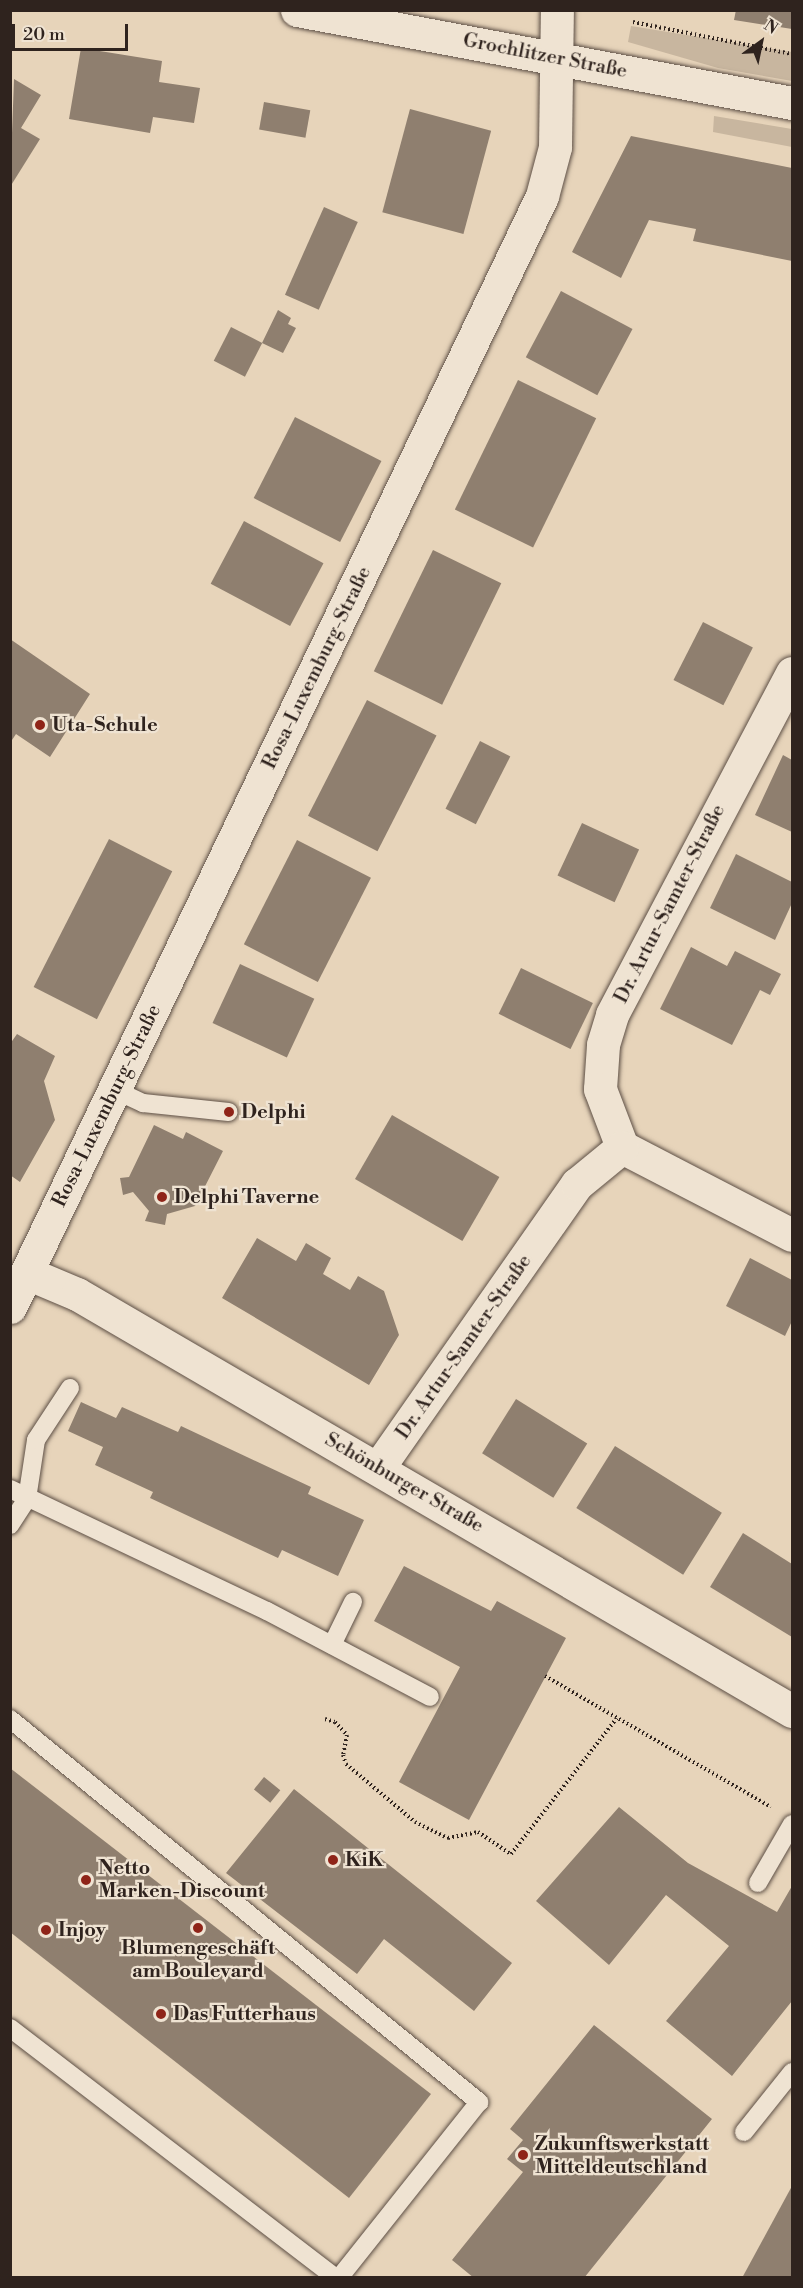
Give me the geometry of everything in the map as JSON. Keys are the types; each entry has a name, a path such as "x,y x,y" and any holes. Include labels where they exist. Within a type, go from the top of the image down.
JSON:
{"main road":[{"name":"Grochlitzer Straße","path":"297,10 558,57 792,103"},
{"name":"Rosa-Luxemburg-Straße","path":"10,1307 19,1268 115,1090 542,196 555,147 557,10"},
{"name":"Dr. Artur-Samter-Straße","path":"378,1468 577,1184 622,1147 600,1089 603,1045 612,1015 792,673"},
{"path":"622,1147 792,1235"},
{"name":"Schönburger Straße","path":"19,1268 77,1293 792,1711"}],"lane":[{"path":"115,1090 143,1103 229,1112"},
{"path":"10,1525 27,1499 36,1440 70,1388"},
{"path":"10,1489 332,1645 430,1697"},
{"path":"332,1645 353,1602"},
{"path":"10,1719 480,2102 338,2277 10,2028"},
{"path":"758,1883 787,1819"},
{"path":"744,2132 792,2072"}],"path":[{"path":"633,22 792,54"},
{"path":"545,1676 787,1819"},
{"path":"325,1719 335,1722 347,1735 343,1755 346,1764 416,1822 448,1838 478,1832 511,1854 617,1718"}],"shaded area":[{"path":"631,26 792,52 792,81 718,68 628,42"},
{"path":"714,116 792,129 792,147 713,132"}],"building":[{"path":"736,10 792,10 792,29 734,20"},
{"path":"81,48 162,61 159,82 200,88 194,123 153,117 150,133 69,119"},
{"path":"14,79 41,95 21,128 40,139 10,187"},
{"path":"264,102 310,110 305,138 259,130"},
{"path":"410,109 491,131 463,234 382,212"},
{"path":"631,136 792,168 792,261 693,241 696,229 649,220 621,278 572,252"},
{"path":"324,207 358,222 319,310 285,295"},
{"path":"561,291 633,329 597,395 526,357"},
{"path":"278,310 291,318 288,324 296,328 283,353 262,343"},
{"path":"231,327 262,343 245,377 214,361"},
{"path":"518,380 596,418 533,548 455,509"},
{"path":"295,417 381,461 340,542 254,498"},
{"path":"244,521 323,563 290,626 211,584"},
{"path":"433,550 501,583 442,705 374,671"},
{"path":"703,622 753,647 723,705 673,680"},
{"name":"Uta-Schule","path":"10,639 90,694 50,757 16,734 10,743"},
{"path":"367,700 436,735 377,851 308,816"},
{"path":"480,741 510,756 476,824 445,809"},
{"path":"783,755 792,760 792,832 755,815"},
{"path":"582,823 639,850 615,902 557,876"},
{"path":"109,839 172,871 97,1019 34,987"},
{"path":"297,840 371,878 318,982 244,944"},
{"path":"736,854 792,882 792,903 775,940 710,908"},
{"path":"691,947 727,966 735,951 781,974 770,995 760,990 732,1045 660,1009"},
{"path":"240,964 314,999 287,1058 213,1023"},
{"path":"521,968 593,1003 571,1049 499,1014"},
{"path":"17,1034 55,1056 44,1081 55,1120 20,1182 10,1175 10,1044"},
{"path":"392,1115 499,1177 462,1241 355,1179"},
{"path":"154,1125 183,1139 186,1132 223,1151 195,1206 167,1214 165,1225 145,1221 149,1211 133,1192 123,1195 120,1178 129,1177"},
{"path":"257,1238 296,1261 306,1243 331,1258 323,1274 350,1290 358,1276 384,1291 399,1335 369,1385 222,1298"},
{"path":"750,1258 792,1280 792,1321 785,1336 726,1306"},
{"path":"516,1399 587,1444 553,1498 482,1453"},
{"path":"81,1402 116,1418 122,1407 178,1432 181,1426 311,1487 308,1494 364,1520 338,1576 282,1550 278,1558 150,1498 153,1492 95,1465 103,1447 68,1431"},
{"path":"615,1446 722,1513 683,1575 576,1508"},
{"path":"743,1533 792,1564 792,1637 710,1587"},
{"path":"404,1566 491,1611 497,1601 566,1638 469,1820 399,1782 460,1667 374,1621"},
{"path":"10,1768 431,2094 349,2198 10,1932"},
{"path":"264,1777 280,1790 270,1803 254,1789"},
{"path":"294,1789 512,1963 474,2011 384,1939 357,1974 226,1873"},
{"path":"619,1807 688,1863 777,1912 792,1886 792,2001 732,2076 666,2021 729,1946 666,1895 609,1965 536,1901"},
{"path":"594,2025 712,2119 584,2278 474,2278 452,2260 523,2172 507,2159 523,2140 510,2129"},
{"path":"792,2186 792,2278 742,2278"}],"place":[{"name":"Uta-Schule","path":"40,725"},
{"name":"Delphi","path":"229,1112"},
{"name":"Delphi Taverne","path":"162,1197"},
{"name":"KiK","path":"333,1860"},
{"name":"Netto Marken-Discount","path":"86,1880"},
{"name":"Blumengeschäft am Boulevard","path":"198,1928"},
{"name":"Injoy","path":"46,1930"},
{"name":"Das Futterhaus","path":"161,2014"},
{"name":"Zukunftswerkstatt Mitteldeutschland","path":"523,2155"}]}
